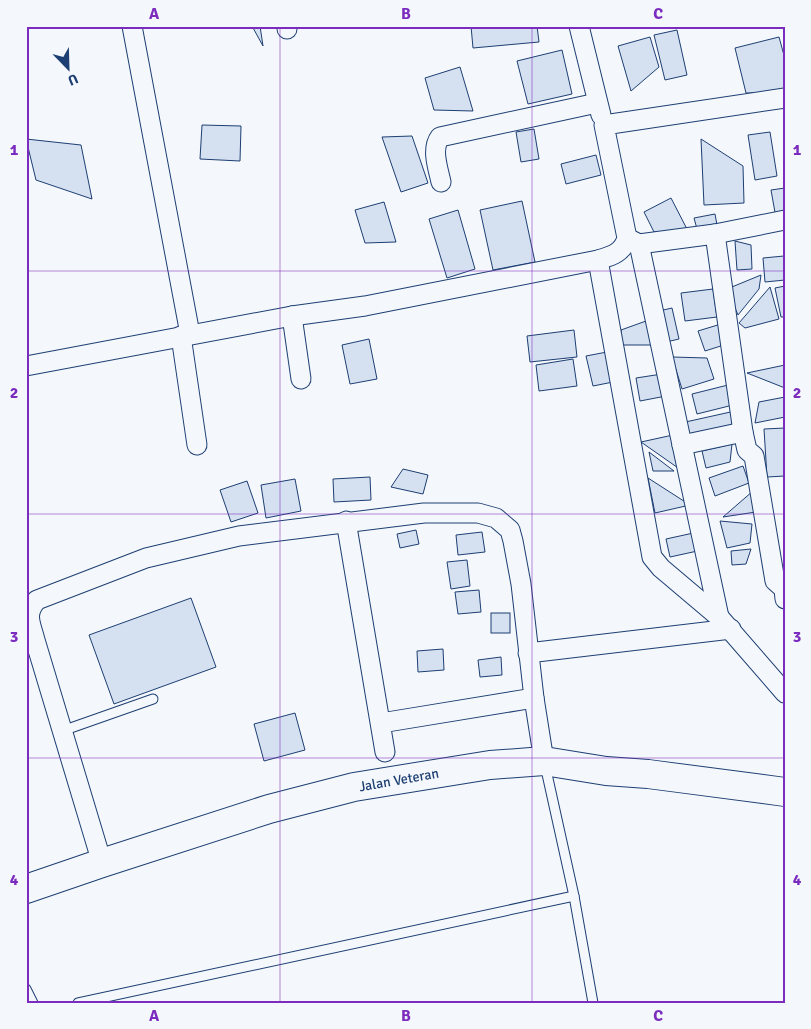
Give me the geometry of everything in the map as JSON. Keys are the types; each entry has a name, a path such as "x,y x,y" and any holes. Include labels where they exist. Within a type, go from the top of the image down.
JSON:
{"main road":[{"name":"Jalan Veteran","path":"26,889 269,809 354,787 490,765 544,761 606,771 648,774 785,792"}],"street":[{"path":"132,26 185,335 197,445"},
{"path":"579,26 725,623"},
{"path":"604,125 785,98"},
{"path":"441,182 435,149 436,142 440,136 597,103"},
{"path":"26,366 292,316 365,306 598,260 620,252 633,241 715,234 785,220"},
{"path":"715,234 742,432 747,450 754,456 776,581 784,589 785,599"},
{"path":"598,260 652,557 661,568 725,623 785,693"},
{"path":"292,316 301,379"},
{"path":"682,445 742,432"},
{"path":"102,863 29,615 30,607 37,600 146,558 239,536 346,521 424,513 478,513 496,518 510,530 513,541 544,761"},
{"path":"346,521 385,752"},
{"path":"528,653 725,623"},
{"path":"381,722 534,698"}],"lane":[{"path":"62,731 153,699"},
{"path":"544,761 574,896 593,1003"},
{"path":"78,1003 574,896"},
{"path":"26,989 33,1003"}],"building":[{"path":"252,26 260,26 263,46"},
{"path":"471,26 537,26 539,42 473,48"},
{"path":"677,30 687,75 665,80 654,35"},
{"path":"650,37 659,67 631,91 618,46"},
{"path":"779,37 785,59 785,93 746,93 735,48"},
{"path":"562,50 572,94 528,104 517,61"},
{"path":"460,67 473,111 434,110 425,78"},
{"path":"202,125 241,126 240,161 200,159"},
{"path":"534,129 539,159 521,162 516,132"},
{"path":"770,132 777,176 755,180 748,135"},
{"path":"412,136 428,183 401,192 382,137"},
{"path":"26,139 81,145 92,199 36,180"},
{"path":"701,139 743,166 744,203 704,205"},
{"path":"596,155 601,175 566,184 561,164"},
{"path":"785,188 785,217 776,218 771,190"},
{"path":"671,198 688,231 654,232 644,212"},
{"path":"522,201 535,262 493,270 480,210"},
{"path":"384,202 396,242 365,243 355,210"},
{"path":"458,210 475,269 447,278 429,219"},
{"path":"715,214 717,225 697,229 694,218"},
{"path":"735,241 751,245 752,269 737,270"},
{"path":"784,256 785,280 765,282 763,258"},
{"path":"761,275 759,289 738,315 727,289"},
{"path":"785,286 785,317 781,317 775,288"},
{"path":"770,287 779,319 745,328 739,323"},
{"path":"713,289 717,317 685,321 681,293"},
{"path":"672,308 679,339 666,342 659,311"},
{"path":"646,321 654,345 621,345 621,330"},
{"path":"721,324 727,344 705,351 698,331"},
{"path":"574,330 577,357 530,362 527,336"},
{"path":"369,339 377,379 350,384 342,345"},
{"path":"607,352 613,382 593,386 586,356"},
{"path":"672,357 707,358 714,379 682,389"},
{"path":"573,359 577,386 539,391 536,365"},
{"path":"785,365 785,388 747,373"},
{"path":"662,374 666,396 640,401 636,378"},
{"path":"732,384 737,404 697,414 692,394"},
{"path":"785,397 785,417 755,423 759,402"},
{"path":"735,411 739,430 685,441 681,423"},
{"path":"785,428 785,476 767,477 764,429"},
{"path":"673,435 681,470 641,442"},
{"path":"732,444 730,462 706,468 702,451"},
{"path":"649,452 674,471 653,471"},
{"path":"743,466 749,483 715,496 709,478"},
{"path":"403,469 428,475 423,494 391,487"},
{"path":"370,477 371,500 334,502 333,479"},
{"path":"648,478 690,505 655,513"},
{"path":"295,479 301,511 266,518 261,485"},
{"path":"247,481 258,513 231,522 220,490"},
{"path":"753,491 756,512 723,517"},
{"path":"720,521 752,524 750,543 727,548"},
{"path":"416,530 419,544 400,548 397,534"},
{"path":"482,532 485,552 458,555 456,535"},
{"path":"698,532 702,550 670,557 666,539"},
{"path":"751,549 746,564 732,565 731,551"},
{"path":"467,560 470,586 451,589 447,562"},
{"path":"479,590 481,612 458,614 455,592"},
{"path":"191,598 216,667 114,704 89,635"},
{"path":"491,613 510,613 510,633 491,633"},
{"path":"443,649 444,670 418,672 417,651"},
{"path":"501,657 502,675 480,677 478,660"},
{"path":"295,713 305,750 264,761 254,724"}]}
